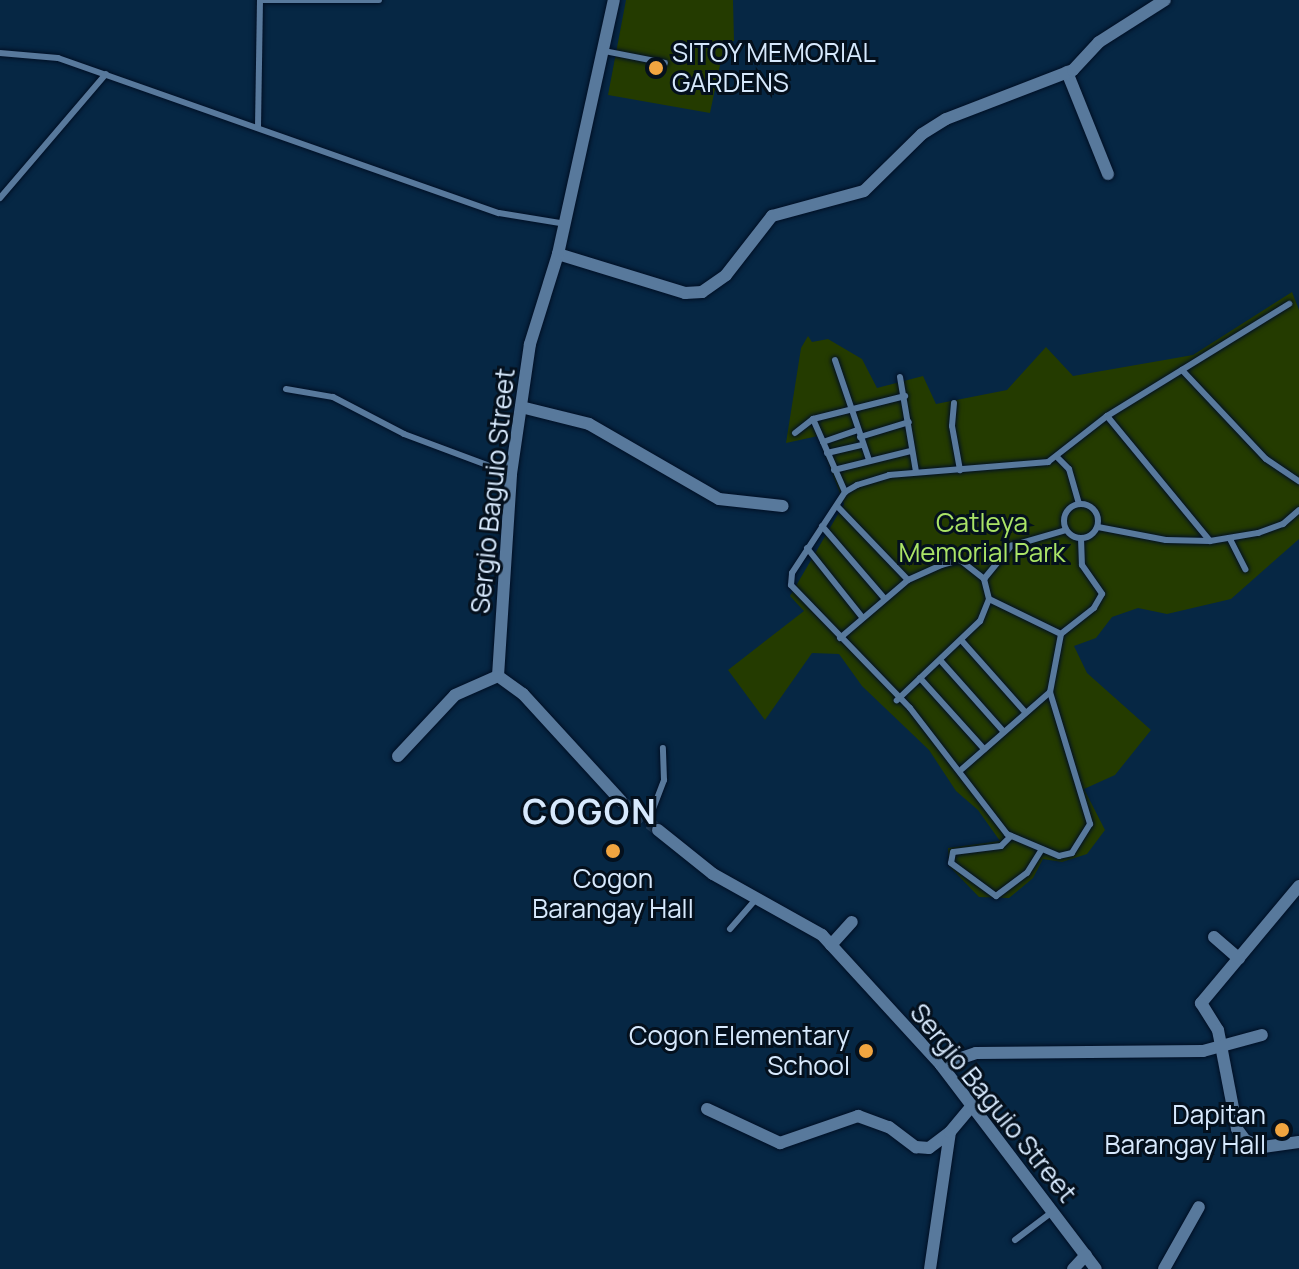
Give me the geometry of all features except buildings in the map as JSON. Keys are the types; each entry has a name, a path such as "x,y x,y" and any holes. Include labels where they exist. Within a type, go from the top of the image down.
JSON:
{"street":[{"name":"Sergio Baguio Street","path":"498,676 511,474 530,344 566,224 614,0"},
{"path":"558,254 685,293 702,292 726,275 772,216 864,191 890,161 946,119 1067,72 1099,42 1165,0"},
{"path":"1067,72 1108,174"},
{"path":"521,407 589,424 691,488 719,499 783,506"},
{"path":"398,756 455,695 498,676 523,694 621,801"},
{"name":"Sergio Baguio Street","path":"653,826 756,899 822,935 941,1065 1096,1269"},
{"path":"1299,886 1201,1003 1218,1030 1237,1129 1245,1140 1263,1147 1299,1142"},
{"path":"831,945 852,922"},
{"path":"1214,937 1239,959"},
{"path":"941,1065 976,1053 1221,1049 1262,1035"},
{"path":"707,1109 780,1143 858,1116 889,1127 916,1147 929,1148 950,1132 973,1105"},
{"path":"930,1269 950,1132"},
{"path":"1164,1269 1199,1207"},
{"path":"1073,1269 1086,1255"}],"lane":[{"path":"258,127 260,0 379,0"},
{"path":"604,51 665,63"},
{"path":"0,53 58,58 516,219 566,224"},
{"path":"0,198 106,74"},
{"path":"1081,538 1082,565 1102,594 1094,608 1061,634 1050,692 1090,824 1072,853 1059,856 1011,836 967,786 962,769 840,638 803,592 791,585 792,573 845,492 879,476 1041,464 1057,457 1107,416 1289,304"},
{"path":"835,360 869,460"},
{"path":"1182,370 1266,459 1299,481"},
{"path":"900,377 916,472"},
{"path":"286,389 333,397 404,434 511,474"},
{"path":"795,433 813,419 905,396"},
{"path":"954,403 952,426 960,470"},
{"path":"1107,416 1210,541"},
{"path":"813,419 845,492"},
{"path":"827,453 859,438 909,422"},
{"path":"823,442 859,438"},
{"path":"834,470 911,451"},
{"path":"1057,457 1069,469 1079,503 1095,510 1098,527"},
{"path":"1066,530 1065,512 1079,503"},
{"path":"838,507 908,580"},
{"path":"1081,538 1098,527 1166,540 1230,539 1283,524 1299,510"},
{"path":"822,526 885,599"},
{"path":"984,579 1011,546 1066,530 1081,538"},
{"path":"1230,539 1245,569"},
{"path":"807,548 862,617"},
{"path":"840,638 908,580 960,560 984,579 989,599 980,621 897,700"},
{"path":"989,599 1061,634"},
{"path":"962,641 1025,712"},
{"path":"940,660 1004,732"},
{"path":"920,678 984,749"},
{"path":"962,769 1050,692"},
{"path":"653,826 664,780 663,748"},
{"path":"1011,836 1001,846 953,852 951,863 996,896 1027,873 1042,849"},
{"path":"730,929 756,899"},
{"path":"1015,1240 1052,1212"}],"green space":[{"path":"626,0 733,0 734,41 725,41 710,113 608,95"},
{"name":"Catleya Memorial Park","path":"1292,292 1299,310 1299,539 1231,599 1167,614 1138,608 1112,617 1096,638 1074,646 1087,673 1151,730 1115,775 1084,789 1105,830 1087,854 1062,862 1043,859 1033,878 1009,898 979,897 949,866 948,848 1000,841 978,810 956,791 929,750 862,686 839,654 812,653 765,720 728,670 804,611 790,596 844,504 818,436 786,443 801,348 808,336 812,342 828,339 862,359 877,388 923,376 936,404 1007,390 1046,347 1073,376 1193,355"}],"tunnel":[{"path":"621,801 658,830"}],"place":[{"name":"SITOY MEMORIAL GARDENS","path":"656,68"},
{"name":"Cogon Barangay Hall","path":"613,851"},
{"name":"Cogon Elementary School","path":"866,1051"},
{"name":"Dapitan Barangay Hall","path":"1282,1130"}],"district":[{"name":"COGON","path":"590,812"}]}
